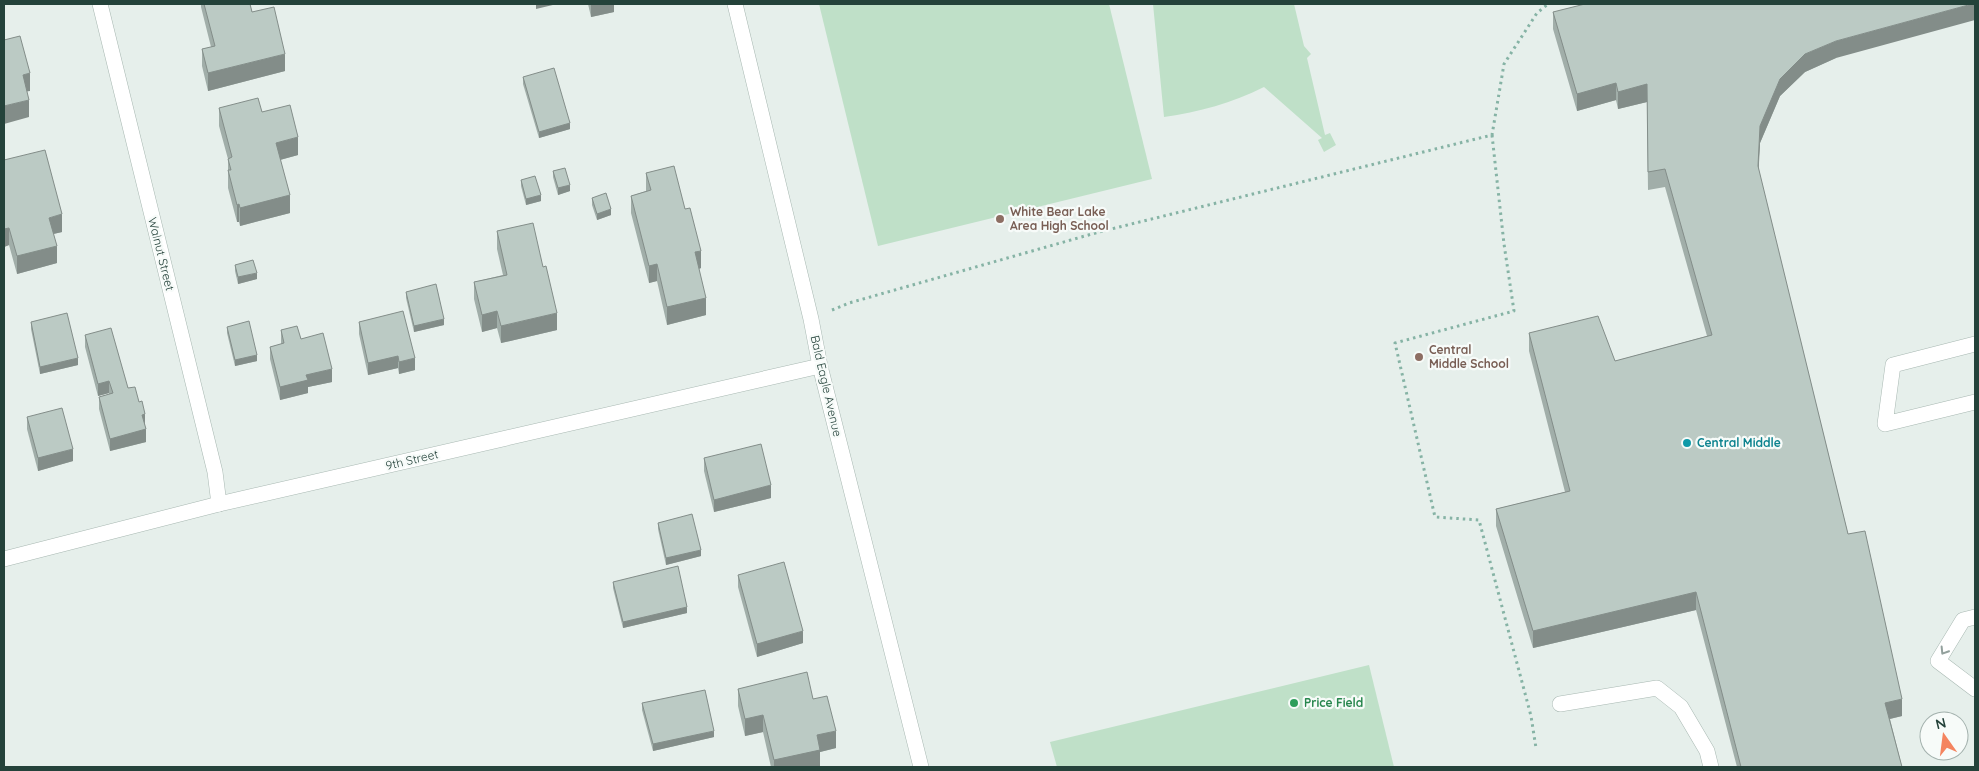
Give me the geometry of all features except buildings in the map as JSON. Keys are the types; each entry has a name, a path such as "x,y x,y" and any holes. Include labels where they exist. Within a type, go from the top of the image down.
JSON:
{"street":[{"name":"Walnut Street","path":"100,4 215,472 219,504"},
{"name":"Bald Eagle Avenue","path":"735,4 812,320 820,366 921,767"},
{"path":"1975,344 1892,365 1885,424 1975,402"},
{"name":"9th Street","path":"4,559 219,504 820,366"},
{"path":"1975,617 1964,620 1938,661 1975,689"},
{"path":"1560,704 1657,688 1681,707 1707,752 1711,767"}],"path":[{"path":"1536,748 1531,716 1479,520 1434,518 1395,343 1514,311 1504,244 1492,135 1504,64 1537,13 1548,4"},
{"path":"812,320 849,303 1099,232 1492,135"}],"green space":[{"path":"819,4 1109,4 1152,179 878,246"},
{"path":"1153,4 1294,4 1304,46 1311,54 1307,58 1325,135 1330,133 1336,145 1324,152 1318,140 1322,138 1264,87 1240,98 1215,106 1164,117"},
{"name":"Price Field","path":"1369,665 1394,767 1057,767 1050,742"}],"place":[{"name":"White Bear Lake Area High School","path":"1000,219"},
{"name":"Central Middle School","path":"1419,357"},
{"name":"Central Middle","path":"1687,443"},
{"name":"Price Field","path":"1294,703"}]}
